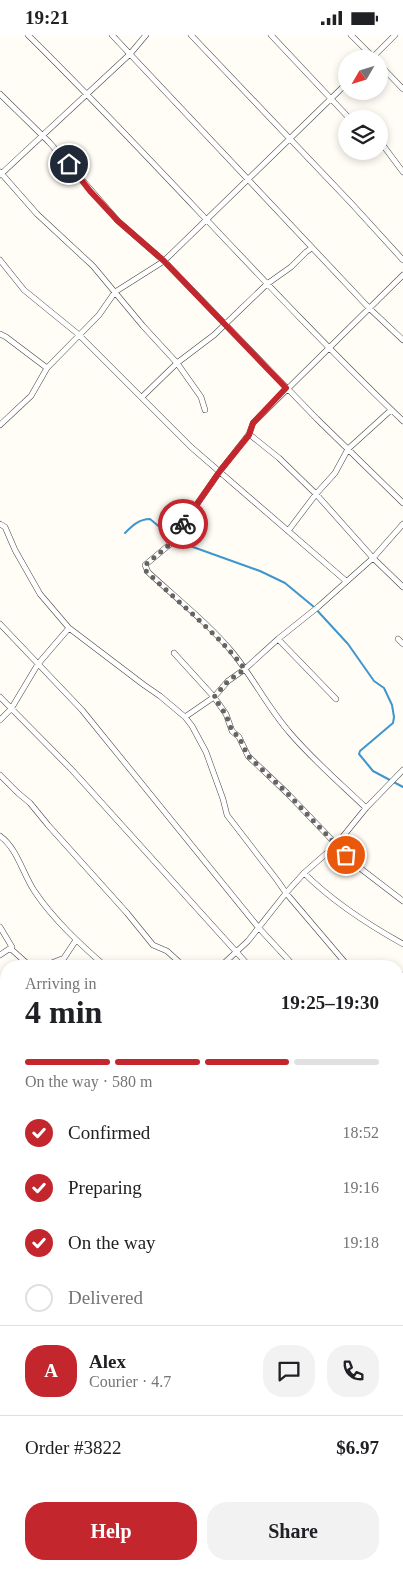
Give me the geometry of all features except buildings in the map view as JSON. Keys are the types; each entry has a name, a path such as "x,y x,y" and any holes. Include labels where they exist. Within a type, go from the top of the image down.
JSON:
{"street":[{"path":"28,35 87,93 328,349 403,421"},
{"path":"112,35 369,308 403,340"},
{"path":"146,35 130,54 1,173 37,215 93,266 142,326 178,363 201,397 205,410"},
{"path":"191,35 403,260"},
{"path":"271,35 341,110"},
{"path":"351,35 365,50"},
{"path":"381,50 395,35"},
{"path":"388,73 403,89"},
{"path":"0,425 31,396 47,368 98,315 115,291 164,261 338,92"},
{"path":"0,94 77,173 90,191 118,221 164,261 286,388 403,503"},
{"path":"388,152 403,172"},
{"path":"142,397 178,363 214,335 267,284 291,267 312,248"},
{"path":"0,260 24,290 78,335 191,447 346,581"},
{"path":"366,809 291,735 232,652 146,571 145,565 171,542 220,471 249,435 253,423 286,388 403,275"},
{"path":"0,334 47,368"},
{"path":"288,531 316,494 335,473 348,449 391,410"},
{"path":"249,435 279,457 316,494 373,558 403,587"},
{"path":"0,524 5,527 15,550 40,594 69,628 185,717 206,752 227,815 286,893 343,960"},
{"path":"185,717 214,697 228,681 245,669 373,558 403,524"},
{"path":"0,623 82,710 258,927 288,960"},
{"path":"0,720 11,709 38,664 69,628"},
{"path":"278,639 336,699"},
{"path":"398,639 403,644"},
{"path":"174,653 214,697 226,715 232,731 239,737 248,756 287,793 356,865 403,901"},
{"path":"0,697 72,770 244,960"},
{"path":"227,960 248,941 304,873 336,845 403,769"},
{"path":"0,775 30,803 153,945 167,951 177,960"},
{"path":"0,836 15,853 34,891 76,939 98,960"},
{"path":"304,873 324,893 373,927 403,943"},
{"path":"0,927 12,947 11,949 23,960"},
{"path":"61,960 64,959 76,939"},
{"path":"0,955 12,947"}],"waterway":[{"path":"125,533 133,525 150,519 174,539 260,571 285,583 314,607 348,644 374,681 384,688 392,705 393,723 360,751 359,754 373,771 403,787"}],"way so far":[{"path":"183,524 169,545 145,565 146,571 199,619 232,652 245,669 228,681 214,697 226,715 232,731 239,737 248,756 287,793 346,855"}],"route":[{"path":"69,164 90,191 118,221 164,261 286,388 253,423 249,435 220,471 183,524"}]}
